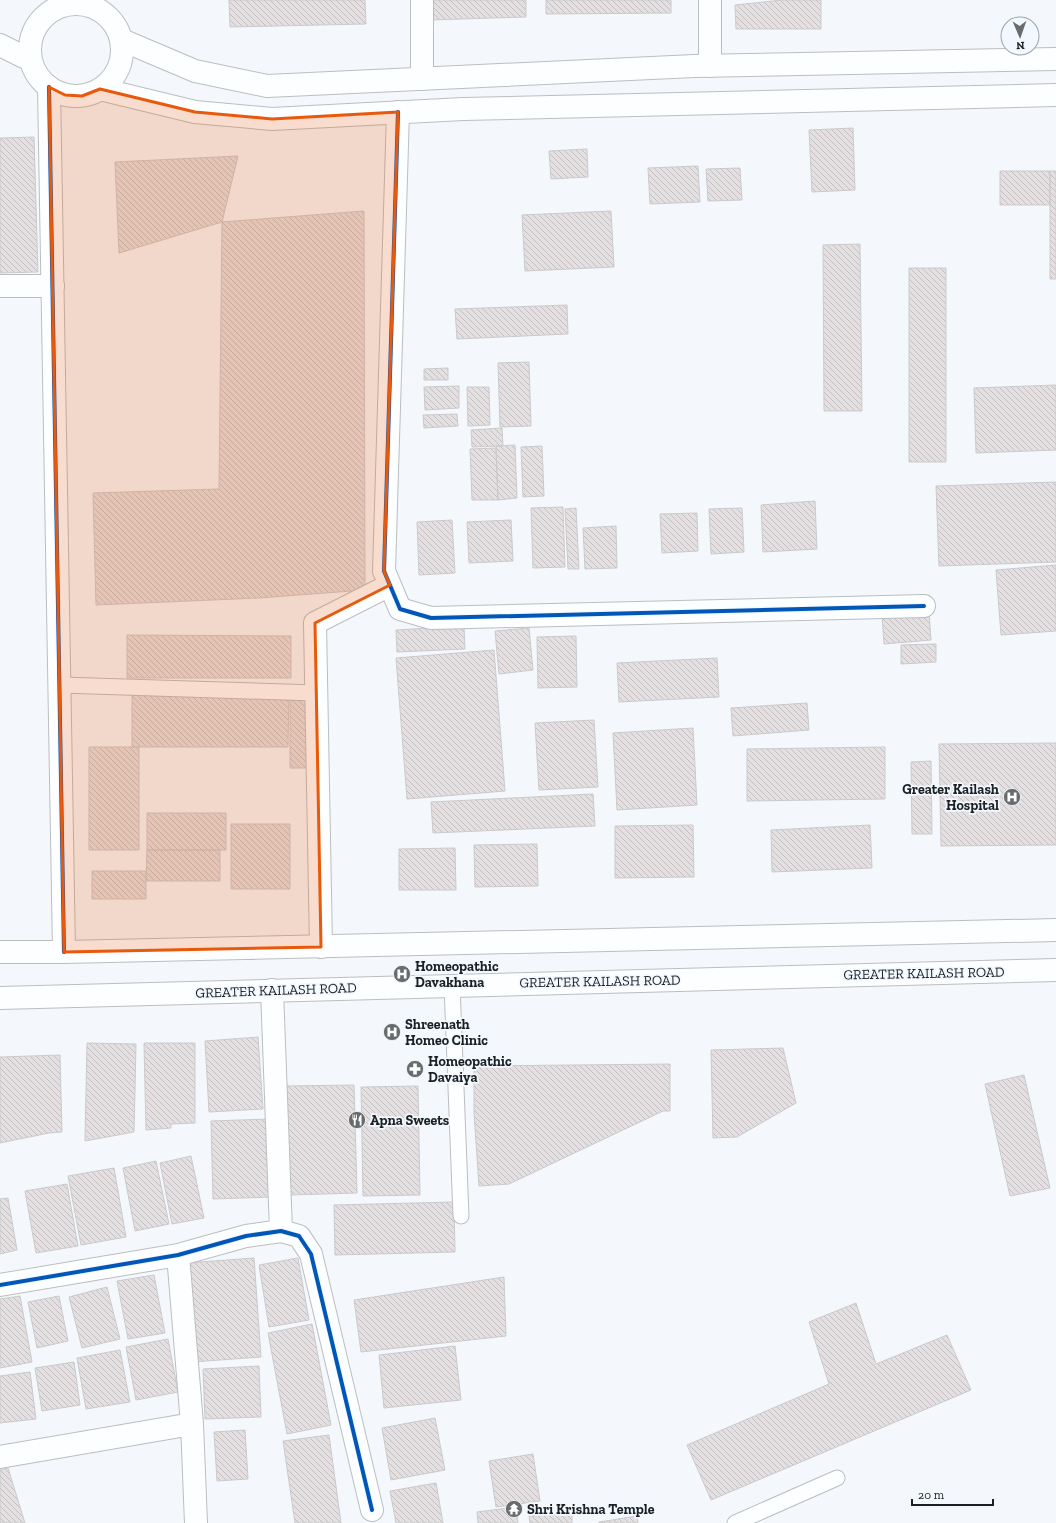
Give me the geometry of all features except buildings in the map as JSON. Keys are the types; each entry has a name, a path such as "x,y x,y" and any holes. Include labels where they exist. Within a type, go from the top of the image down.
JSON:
{"main road":[{"path":"422,0 422,79"},
{"path":"710,0 710,66"},
{"path":"87,4 104,13 116,25 122,40 121,61 113,78 100,89 82,96 65,95 49,87 36,74 30,60 30,39 38,22 43,5 87,4"},
{"path":"122,40 195,71 267,86 710,66 1056,59"},
{"path":"0,45 30,60"},
{"path":"49,87 64,952"},
{"path":"100,89 195,112 272,119 464,109 1056,95"},
{"path":"398,112 384,571 400,609 431,618 924,606"},
{"path":"0,286 53,286"},
{"path":"321,947 315,623 390,585"},
{"path":"0,952 321,947 1056,930"},
{"name":"GREATER KAILASH ROAD","path":"0,998 1056,970"},
{"path":"272,990 281,1231"},
{"path":"0,1285 178,1255 246,1236 281,1231 299,1236 311,1254 372,1510"},
{"path":"178,1255 192,1424 196,1523"},
{"path":"0,1457 192,1424"}],"lane":[{"path":"60,685 316,693"},
{"path":"452,985 460,1216"},
{"path":"735,1523 837,1478"}],"highlighted area":[{"path":"49,87 65,95 82,96 100,89 195,112 272,119 398,112 384,571 390,585 315,623 321,947 64,952"}],"cycle path":[{"path":"49,87 64,952"},
{"path":"398,112 384,571 400,609 431,618 924,606"},
{"path":"0,1285 178,1255 246,1236 281,1231 299,1236 311,1254 372,1510"}],"place":[{"name":"Greater Kailash Hospital","path":"1012,797"},
{"name":"Homeopathic Davakhana","path":"402,974"},
{"name":"Shreenath Homeo Clinic","path":"392,1032"},
{"name":"Homeopathic Davaiya","path":"415,1069"},
{"name":"Apna Sweets","path":"357,1120"},
{"name":"Shri Krishna Temple","path":"514,1509"}]}
